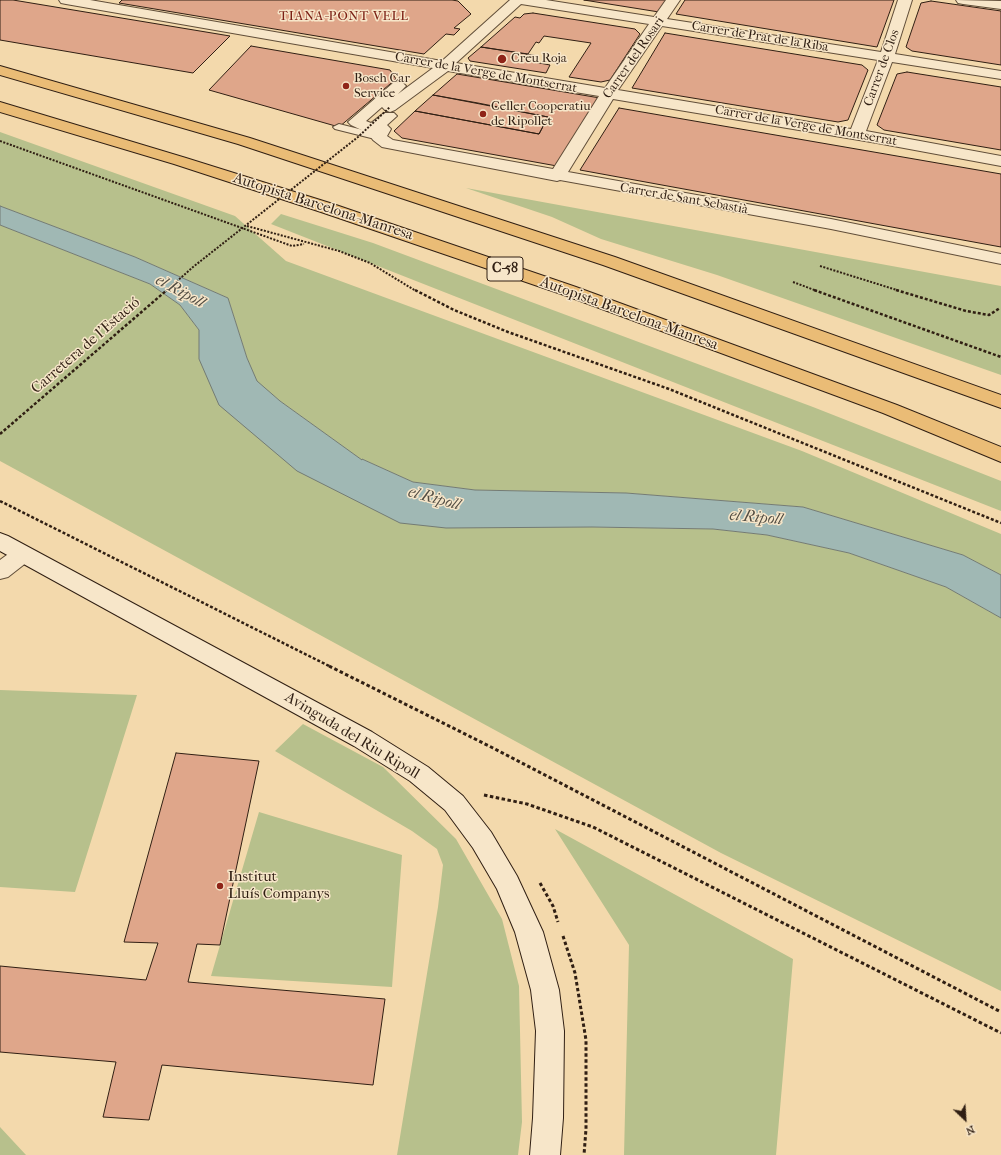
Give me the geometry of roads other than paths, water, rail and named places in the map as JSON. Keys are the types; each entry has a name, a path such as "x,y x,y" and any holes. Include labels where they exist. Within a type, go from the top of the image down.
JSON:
{"highway":[{"path":"0,70 244,141 601,258 1001,402"},
{"name":"Autopista Barcelona-Manresa","path":"0,107 180,161 327,208 570,291 890,409 1001,455"}],"street":[{"name":"Carrer de la Verge de Montserrat","path":"66,0 105,3 450,69 857,135 1001,161"},
{"name":"Carrer de Prat de la Riba","path":"519,0 1001,75"},
{"path":"427,97 450,69 519,0"},
{"name":"Carrer del Rosari","path":"557,176 610,94 660,22 673,0"},
{"name":"Carrer de Clos","path":"857,135 887,57 905,0"},
{"path":"963,0 1001,6"},
{"path":"390,103 422,66"},
{"path":"390,103 450,69"},
{"path":"390,103 416,107"},
{"name":"Carrer de Sant Sebastià","path":"381,133 388,144 557,176 831,224 1001,258"},
{"name":"Avinguda del Riu Ripoll","path":"0,541 363,739 419,774 454,803 482,840 508,884 529,932 545,990 550,1031 548,1118 545,1155"},
{"path":"0,571 23,554"}],"lane":[{"path":"339,127 381,133"}],"water":[{"name":"el Ripoll","path":"0,206 135,257 228,298 247,358 257,381 280,401 362,460 413,482 475,490 626,493 803,507 963,555 1001,575 1001,618 946,587 849,553 767,535 713,529 592,527 446,528 400,523 297,471 219,405 199,359 199,330 180,305 150,284 0,225"}],"place":[{"name":"Creu Roja","path":"502,59"},
{"name":"Bosch Car Service","path":"346,86"},
{"name":"Celler Cooperatiu de Ripollet","path":"483,114"},
{"name":"Institut Lluís Companys","path":"220,886"}],"district":[{"name":"TIANA-PONT VELL","path":"344,17"}]}
